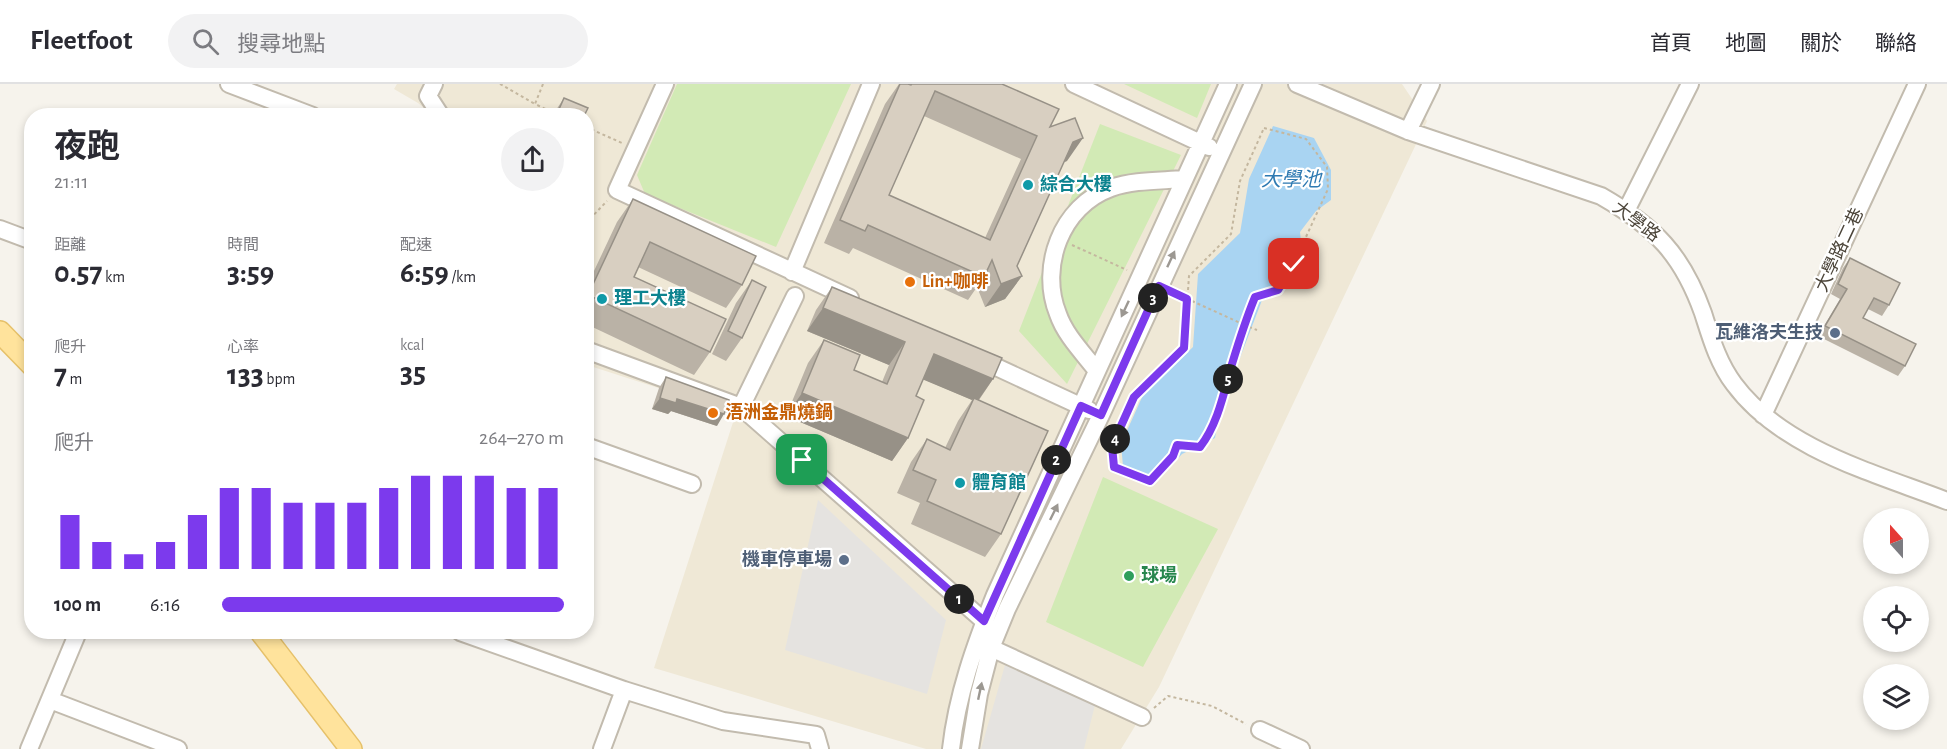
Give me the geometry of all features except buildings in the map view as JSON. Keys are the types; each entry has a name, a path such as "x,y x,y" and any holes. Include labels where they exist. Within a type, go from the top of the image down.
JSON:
{"main road":[{"path":"0,332 24,357"},
{"path":"266,639 351,749"}],"street":[{"path":"229,84 292,108"},
{"path":"434,84 428,96 436,108"},
{"path":"665,84 617,190 869,307"},
{"path":"792,272 871,84"},
{"path":"1074,84 1221,153"},
{"path":"951,749 954,724 968,667 984,621 1227,84"},
{"path":"970,749 979,694 990,648 1101,415 1253,84"},
{"name":"大學路","path":"1297,84 1408,131 1601,196 1626,211 1649,227 1669,248 1688,277 1714,350 1734,384 1763,415 1791,435 1825,454 1947,501"},
{"path":"1408,131 1431,84"},
{"path":"1626,211 1690,84"},
{"name":"大學路二巷","path":"1763,415 1917,84"},
{"path":"1097,371 1058,315 1050,287 1052,258 1062,231 1082,205 1110,188 1141,181 1184,179"},
{"path":"0,229 24,238"},
{"path":"741,407 795,296"},
{"path":"964,352 1101,415"},
{"path":"594,353 741,407 984,621"},
{"path":"594,449 692,484"},
{"path":"29,749 75,639"},
{"path":"480,639 624,690 723,721 816,735 820,749"},
{"path":"990,648 1142,717"},
{"path":"602,749 624,690"},
{"path":"50,699 178,749"},
{"path":"1260,730 1301,749"}],"path":[{"path":"500,84 544,108"},
{"path":"535,104 543,84"},
{"path":"1264,128 1306,139 1327,167 1328,189 1294,264 1278,290 1255,297 1244,325 1222,402 1206,439 1200,447 1177,445 1173,456 1150,481 1114,467 1112,446 1134,397 1184,348 1187,299 1189,276 1231,234 1240,181 1264,128"},
{"path":"594,131 636,149"},
{"path":"594,214 617,190"},
{"path":"1069,244 1124,269"},
{"path":"1159,286 1257,330"},
{"path":"1142,717 1168,696 1212,706 1260,730"}],"shaded area":[{"path":"397,84 1402,84 1427,121 1159,687 1121,749 926,749 654,668 736,413 594,367 594,108 424,108 394,89"},
{"name":"機車停車場","path":"818,500 946,620 927,694 785,650"},
{"path":"1005,665 1095,705 1084,749 981,749"}],"green space":[{"path":"677,84 851,84 776,247 645,194 637,175"},
{"path":"1124,84 1211,84 1197,118"},
{"path":"1100,124 1181,155 1067,384 1019,331"},
{"name":"球場","path":"1103,477 1218,529 1143,667 1046,622"}],"water":[{"name":"大學池","path":"1273,126 1314,138 1331,170 1331,200 1316,211 1300,232 1303,262 1287,288 1264,295 1238,363 1222,394 1215,438 1182,454 1158,480 1123,466 1121,444 1143,395 1193,347 1198,274 1240,233 1249,179"}],"place":[{"name":"綜合大樓","path":"1028,185"},
{"name":"Lin+咖啡","path":"910,282"},
{"name":"理工大樓","path":"602,299"},
{"name":"瓦維洛夫生技","path":"1835,333"},
{"name":"浯洲金鼎燒鍋","path":"713,413"},
{"name":"體育館","path":"960,483"},
{"name":"機車停車場","path":"844,560"},
{"name":"球場","path":"1129,576"}],"route":[{"path":"802,460 984,621 1081,406 1101,415 1159,286 1187,299 1184,348 1134,397 1112,446 1114,467 1150,481 1173,456 1177,445 1200,447 1206,439 1222,402 1244,325 1255,297 1278,290 1294,264"}]}
